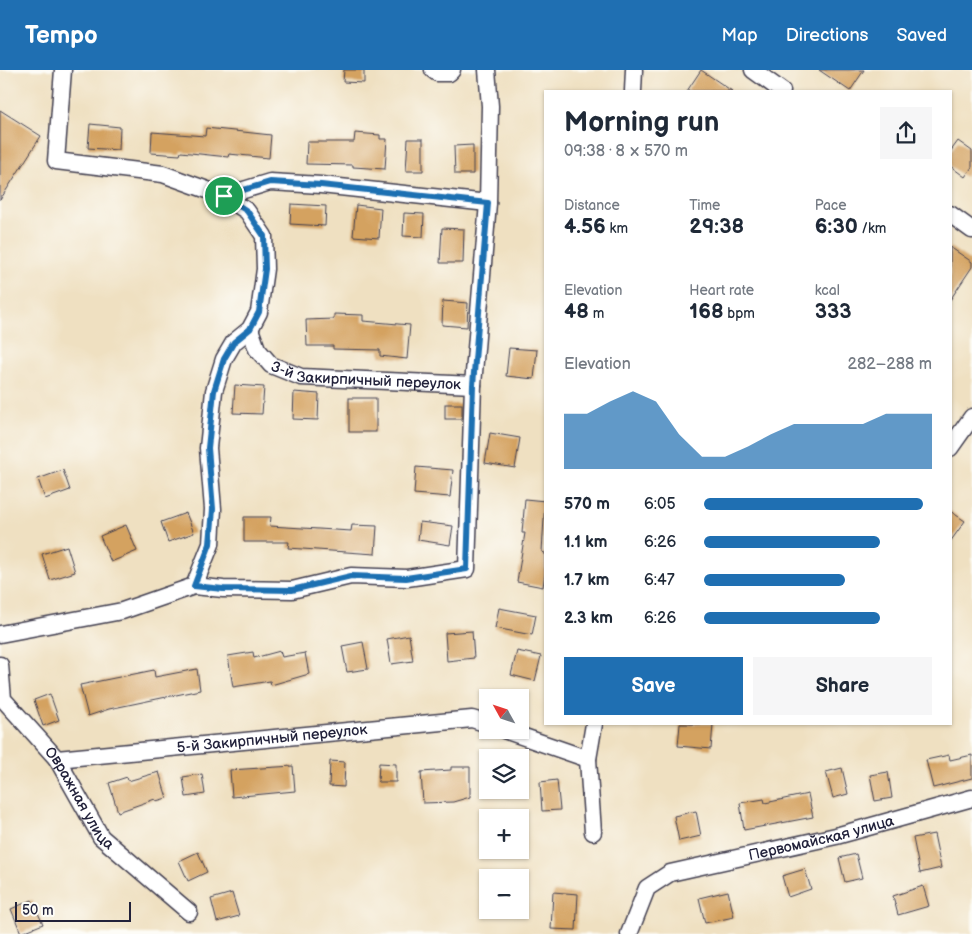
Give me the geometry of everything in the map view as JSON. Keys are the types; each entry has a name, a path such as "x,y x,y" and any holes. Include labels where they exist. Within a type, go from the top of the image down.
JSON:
{"street":[{"path":"63,70 56,161 163,174 224,196 247,211 264,236 265,269 259,312 250,329 234,342 224,359 214,391 208,448 213,509 210,544 194,586"},
{"path":"433,70 437,73 448,73 452,70"},
{"path":"0,634 122,611 194,586 223,589 292,590 351,576 406,578 467,569 473,385 488,203 490,106 487,70"},
{"path":"633,90 634,70"},
{"path":"754,70 781,90"},
{"path":"224,196 270,182 321,185 488,203"},
{"path":"952,215 972,230"},
{"name":"3-й Закирпичный переулок","path":"250,329 257,349 271,365 301,377 473,385"},
{"path":"952,445 972,417"},
{"name":"Овражная улица","path":"0,666 3,699 57,759 101,836 189,912"},
{"name":"5-й Закирпичный переулок","path":"57,759 472,719 479,721"},
{"path":"593,832 588,759 594,725"},
{"path":"529,739 588,759"},
{"name":"Первомайская улица","path":"629,934 646,888 670,873 836,836 972,798"}],"building":[{"path":"344,70 364,70 364,83 343,82"},
{"path":"701,70 731,90 688,90"},
{"path":"819,70 864,70 851,90"},
{"path":"0,110 41,136 0,200"},
{"path":"90,124 120,127 119,150 88,148"},
{"path":"206,128 271,135 269,158 229,154 228,157 181,152 180,155 151,153 152,132 205,136"},
{"path":"355,133 380,135 380,139 387,139 385,169 353,167 353,165 306,164 307,142 354,142"},
{"path":"408,139 423,139 423,171 406,171"},
{"path":"958,141 972,151 972,167 965,177 952,167 952,149"},
{"path":"473,145 473,174 455,174 454,146"},
{"path":"291,204 326,206 325,226 290,224"},
{"path":"356,205 381,208 379,238 353,236"},
{"path":"404,213 424,214 423,237 403,236"},
{"path":"442,228 464,229 463,263 440,263"},
{"path":"952,248 972,262 972,267 952,297"},
{"path":"443,301 468,303 467,327 442,325"},
{"path":"334,314 363,315 363,321 410,325 407,359 380,356 380,350 333,349 333,346 307,346 306,320 334,319"},
{"path":"509,348 537,350 534,379 506,376"},
{"path":"235,385 264,387 262,414 233,413"},
{"path":"294,392 319,394 318,420 293,419"},
{"path":"349,398 376,398 376,432 349,432"},
{"path":"445,404 462,404 462,419 445,419"},
{"path":"490,433 520,438 515,468 485,463"},
{"path":"416,467 453,470 450,497 414,494"},
{"path":"63,470 70,490 45,499 38,479"},
{"path":"525,499 544,501 543,587 517,582 525,533 522,533"},
{"path":"952,512 965,521 952,539"},
{"path":"186,513 194,533 168,542 161,522"},
{"path":"244,517 271,517 270,526 351,531 352,525 377,526 375,554 288,548 289,542 244,542"},
{"path":"420,522 453,526 450,545 418,540"},
{"path":"126,525 137,551 111,562 100,536"},
{"path":"67,546 75,572 50,580 42,554"},
{"path":"499,608 536,615 532,635 495,628"},
{"path":"472,631 474,658 447,661 445,633"},
{"path":"409,635 413,661 391,664 387,639"},
{"path":"363,642 368,669 347,672 342,646"},
{"path":"280,651 282,657 305,653 309,674 271,685 270,681 233,687 228,656 253,652 254,658"},
{"path":"517,651 541,656 535,681 511,675"},
{"path":"197,669 200,690 109,709 88,716 80,685 154,670 155,677"},
{"path":"50,694 59,720 43,726 34,700"},
{"path":"680,725 713,725 711,749 678,746"},
{"path":"949,755 950,760 972,755 972,778 933,788 926,760"},
{"path":"330,761 345,762 344,787 329,786"},
{"path":"379,763 396,764 396,782 378,782"},
{"path":"293,766 295,791 232,797 230,770"},
{"path":"451,767 470,767 470,797 453,802 423,803 421,772 451,770"},
{"path":"842,768 848,794 833,798 826,772"},
{"path":"159,772 167,798 156,801 155,799 118,812 109,783 127,777 128,781"},
{"path":"888,772 892,798 875,801 870,775"},
{"path":"202,774 205,794 186,797 183,777"},
{"path":"557,780 560,810 542,811 540,782"},
{"path":"808,794 813,817 744,830 740,803 764,799 765,803"},
{"path":"696,811 701,836 679,841 674,816"},
{"path":"934,834 941,868 920,873 913,838"},
{"path":"198,852 207,872 188,881 179,861"},
{"path":"856,854 862,878 845,882 839,858"},
{"path":"805,869 811,889 788,897 782,876"},
{"path":"923,886 929,906 898,915 893,896"},
{"path":"728,891 734,917 705,923 699,898"},
{"path":"553,892 578,894 576,930 551,929"},
{"path":"232,893 239,916 217,922 211,899"},
{"path":"32,900 43,924 21,933 11,909"}],"route":[{"path":"270,182 321,185 488,203 473,385 467,569 406,578 351,576 292,590 223,589 194,586 210,544 213,509 208,448 214,391 224,359 234,342 250,329 259,312 265,269 264,236 247,211 224,196 270,182"}]}
